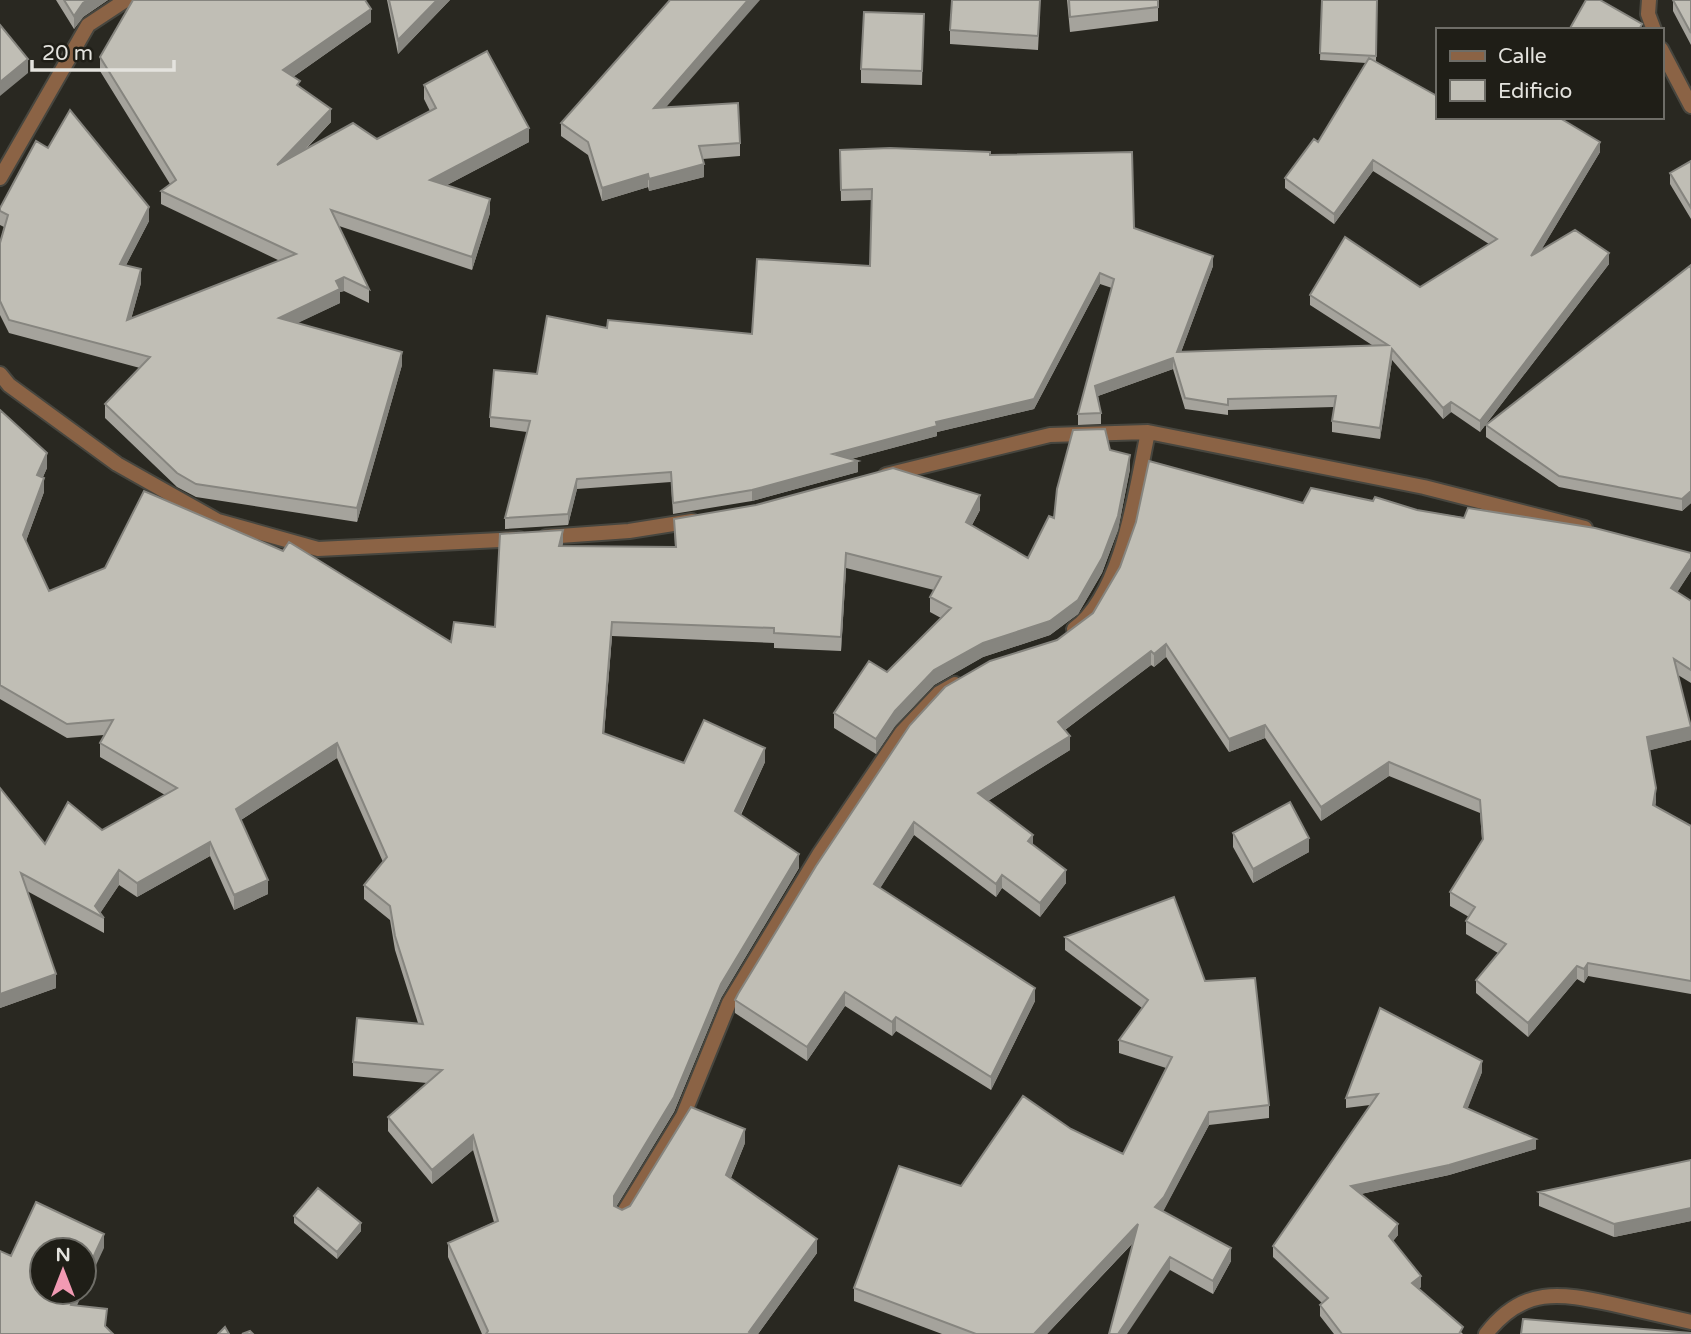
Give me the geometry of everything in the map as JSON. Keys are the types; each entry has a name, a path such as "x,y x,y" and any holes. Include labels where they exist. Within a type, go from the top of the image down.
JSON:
{"street":[{"path":"0,178 88,25 126,0"},
{"path":"1649,0 1648,14 1653,28"},
{"path":"1663,53 1691,106"},
{"path":"0,374 9,385 117,464 218,521 318,549 629,531 704,519"},
{"path":"874,478 1050,435 1148,432 1435,489 1603,533"},
{"path":"1064,637 1085,621 1111,577 1127,533 1148,432"},
{"path":"622,1215 683,1116 729,1003 820,853 902,732 939,693 974,673"},
{"path":"1486,1334 1499,1317 1528,1300 1562,1293 1691,1322"}],"building":[{"path":"64,0 88,0 74,16"},
{"path":"133,0 365,0 371,9 283,70 300,81 297,85 331,109 277,165 353,123 377,139 436,108 424,85 487,51 529,128 430,180 490,199 472,257 331,210 369,289 344,277 336,281 340,289 279,318 402,352 357,508 196,484 177,473 105,404 150,357 9,320 0,301 0,243 8,215 0,211 0,208 36,141 48,148 70,110 149,207 120,264 141,269 127,320 296,254 161,191 176,180 100,57"},
{"path":"389,0 437,0 398,40"},
{"path":"670,0 748,0 654,108 738,103 740,143 699,146 704,164 649,179 648,174 602,188 588,142 561,123"},
{"path":"952,0 1040,0 1038,36 950,30"},
{"path":"1069,0 1158,0 1158,7 1070,17"},
{"path":"1322,0 1377,0 1376,56 1320,53"},
{"path":"1586,0 1600,0 1642,24 1640,28 1570,28"},
{"path":"1673,0 1691,0 1691,33"},
{"path":"864,12 924,14 922,71 861,69"},
{"path":"0,25 28,59 0,82"},
{"path":"1369,58 1436,95 1436,119 1561,119 1600,142 1531,256 1575,230 1609,253 1480,421 1451,402 1443,408 1392,349 1380,428 1332,421 1336,396 1228,399 1228,405 1185,398 1173,358 1095,386 1101,413 1078,414 1114,279 1100,273 1034,399 936,422 937,426 833,454 858,461 752,490 673,503 671,472 577,479 568,514 505,518 530,421 490,417 494,370 537,374 547,316 607,328 608,320 752,334 757,259 870,266 872,189 841,190 840,150 890,148 990,152 990,155 1132,152 1134,228 1213,256 1177,352 1388,345 1310,295 1345,237 1420,287 1497,239 1373,160 1334,214 1285,178 1314,139 1318,142"},
{"path":"1691,161 1691,208 1670,173"},
{"path":"1691,265 1691,491 1682,499 1559,476 1486,425"},
{"path":"0,410 47,453 37,475 44,478 23,535 49,591 105,568 144,491 283,551 289,542 451,642 454,622 495,627 500,534 563,530 559,546 676,547 674,519 756,505 893,468 980,495 966,522 1028,558 1049,516 1054,518 1057,489 1073,430 1105,429 1110,450 1130,455 1118,516 1102,558 1078,600 1050,621 983,643 934,670 895,711 876,739 834,713 869,661 887,672 951,608 930,597 941,577 846,553 841,637 774,633 774,628 612,622 603,733 684,763 704,720 765,748 735,811 799,854 721,984 674,1097 614,1196 614,1206 622,1210 630,1206 691,1107 745,1129 726,1175 817,1239 749,1332 752,1334 486,1334 488,1331 448,1243 498,1221 473,1135 432,1170 388,1117 442,1070 353,1062 357,1018 423,1024 395,936 390,906 364,885 387,857 337,743 236,809 268,880 234,895 210,842 137,883 119,870 95,906 104,918 21,873 56,974 0,994 0,788 45,844 68,802 102,830 177,788 100,743 113,720 67,724 0,685"},
{"path":"1149,461 1303,503 1311,488 1373,501 1375,497 1417,510 1464,518 1468,508 1595,528 1691,553 1691,558 1671,588 1691,601 1691,670 1674,659 1691,727 1647,737 1656,788 1653,805 1691,826 1691,981 1588,963 1584,969 1577,966 1528,1023 1476,980 1506,944 1466,921 1475,907 1450,892 1483,839 1480,800 1389,762 1321,807 1265,725 1229,739 1166,644 1154,654 1151,651 1058,722 1070,736 978,793 1033,835 1028,841 1066,870 1040,903 1002,875 996,884 914,822 874,884 1035,988 991,1077 896,1017 892,1022 845,992 807,1047 735,1000 816,866 910,725 945,687 990,661 1057,640 1093,613 1120,567 1136,522"},
{"path":"1290,802 1309,838 1253,869 1233,833"},
{"path":"1174,897 1205,981 1255,978 1269,1105 1209,1112 1164,1197 1155,1207 1231,1248 1213,1281 1170,1257 1118,1334 1109,1334 1138,1224 1034,1334 976,1334 854,1288 899,1166 961,1186 1023,1096 1071,1129 1123,1154 1172,1057 1119,1040 1148,1000 1065,937"},
{"path":"1380,1008 1482,1061 1464,1107 1536,1139 1449,1165 1351,1186 1398,1224 1389,1236 1421,1276 1412,1283 1463,1327 1459,1334 1342,1334 1320,1305 1328,1298 1273,1246 1378,1094 1346,1098"},
{"path":"1691,1160 1691,1208 1614,1224 1539,1192"},
{"path":"318,1188 361,1223 337,1252 294,1216"},
{"path":"36,1202 104,1234 98,1247 98,1236 28,1236 28,1306 107,1309 105,1326 113,1334 0,1334 0,1251 11,1256"},
{"path":"1523,1319 1691,1333 1691,1334 1521,1334"},
{"path":"225,1327 229,1334 218,1334"}]}
